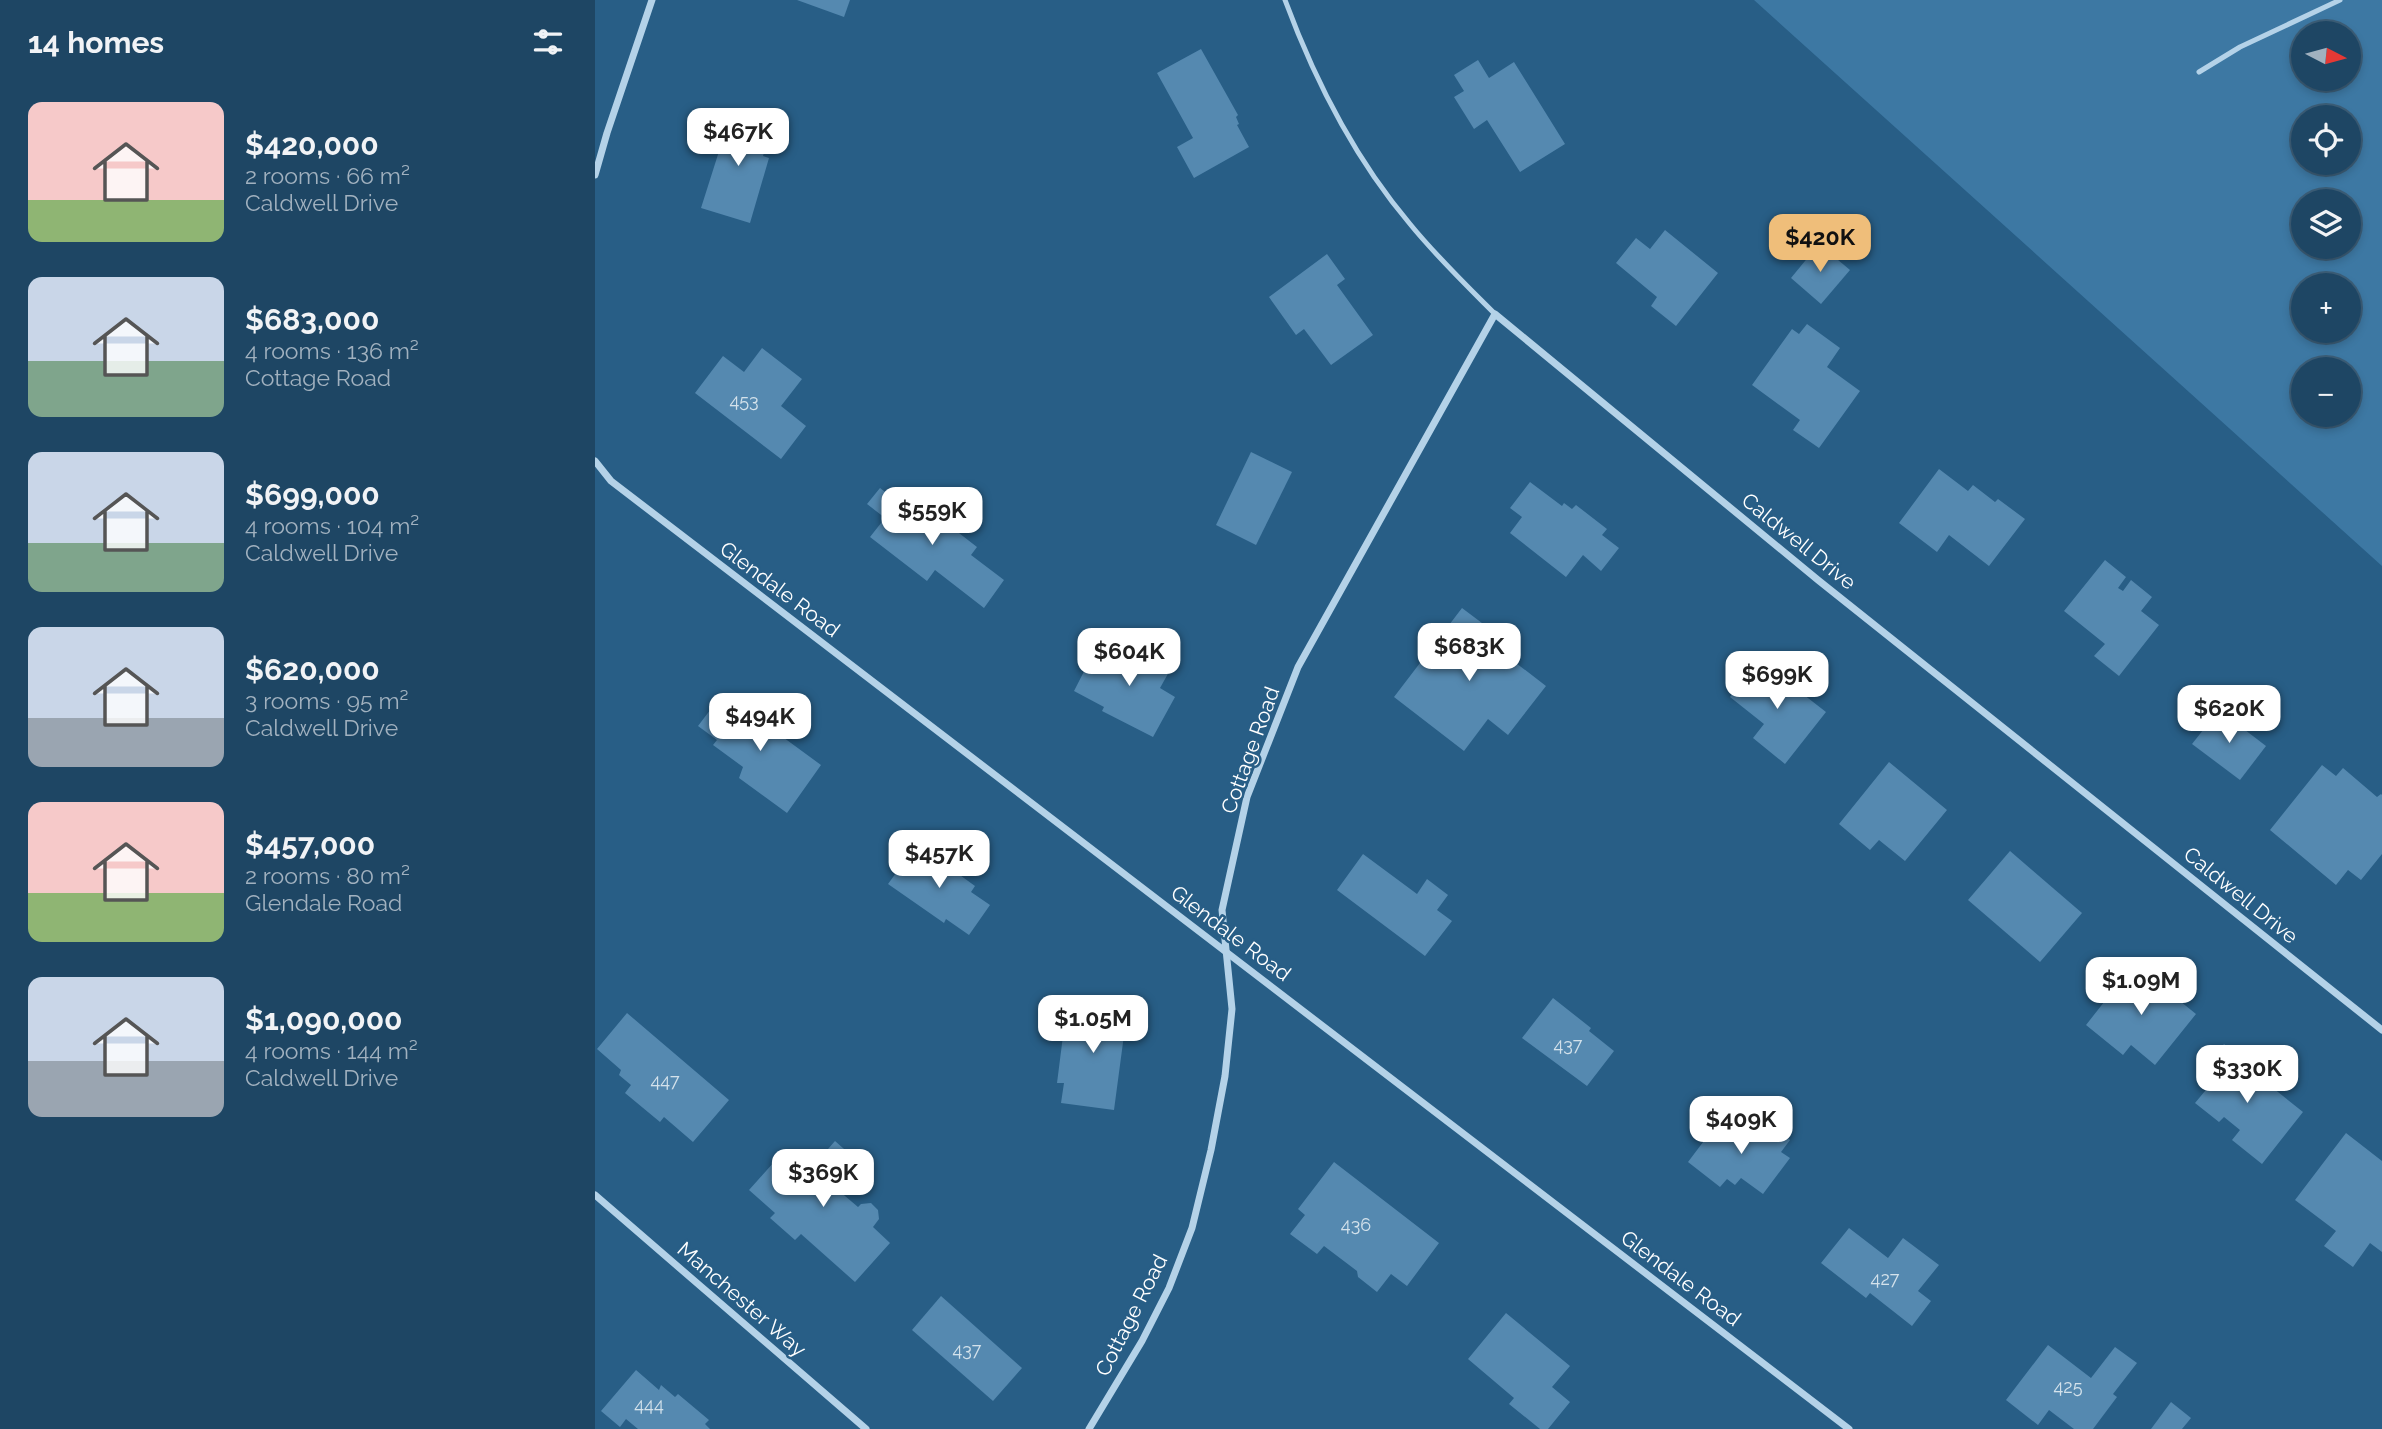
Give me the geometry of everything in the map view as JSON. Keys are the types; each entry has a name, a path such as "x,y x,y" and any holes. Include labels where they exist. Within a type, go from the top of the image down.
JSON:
{"street":[{"path":"595,175 652,0"},
{"name":"Cottage Road","path":"1089,1429 1142,1341 1169,1288 1192,1228 1225,1076 1232,1009 1222,910 1247,797 1299,667 1495,314"},
{"name":"Caldwell Drive","path":"1495,314 1818,580 2382,1030"},
{"name":"Glendale Road","path":"595,461 611,481 1849,1429"},
{"name":"Manchester Way","path":"595,1195 866,1429"}],"lane":[{"name":"Caldwell Drive","path":"1285,0 1303,48 1329,103 1366,166 1409,224 1495,314"},
{"path":"2199,72 2240,47 2340,0"}],"shaded area":[{"path":"1754,0 2382,0 2382,566"}],"building":[{"path":"797,0 850,0 844,17"},
{"path":"1201,49 1238,115 1237,125 1249,147 1194,178 1177,147 1193,138 1157,73"},
{"path":"1478,60 1489,78 1514,62 1565,144 1520,172 1487,120 1474,129 1454,97 1464,91 1454,75"},
{"path":"726,111 772,125 763,156 769,158 750,223 701,208 721,145 717,143"},
{"path":"1665,230 1718,273 1676,326 1651,306 1657,297 1616,263 1636,238 1650,249"},
{"path":"1819,244 1850,270 1821,304 1791,278"},
{"path":"1327,254 1345,279 1337,285 1373,335 1331,365 1304,329 1296,335 1269,297"},
{"path":"1807,324 1840,348 1827,367 1860,391 1819,448 1793,430 1800,420 1752,385 1792,329 1799,334"},
{"path":"762,348 802,379 781,406 806,426 781,459 695,393 723,356 744,372"},
{"path":"1251,452 1292,472 1256,545 1216,525"},
{"path":"1939,469 1968,491 1973,485 1995,502 1998,499 2025,519 1989,566 1949,535 1937,552 1899,523"},
{"path":"1530,482 1562,506 1564,503 1572,509 1576,505 1607,529 1602,535 1619,548 1601,571 1583,555 1566,577 1510,533 1522,517 1510,508"},
{"path":"880,488 897,501 899,498 914,509 919,502 977,547 971,555 1004,580 984,608 935,570 927,581 870,537 885,518 867,504"},
{"path":"2105,560 2126,577 2118,588 2123,591 2131,580 2152,597 2141,611 2159,625 2119,676 2094,656 2105,644 2064,611"},
{"path":"1462,608 1510,644 1503,653 1546,686 1508,735 1488,719 1464,751 1394,697"},
{"path":"1139,644 1174,663 1160,688 1175,697 1153,737 1102,711 1104,707 1074,691 1096,648 1128,665"},
{"path":"1759,660 1826,712 1785,764 1753,738 1764,724 1730,697"},
{"path":"723,693 821,765 787,813 739,778 743,767 713,745 717,740 698,726"},
{"path":"2219,710 2266,746 2240,780 2192,744"},
{"path":"1889,762 1947,810 1905,861 1879,840 1870,850 1839,824"},
{"path":"2322,765 2336,776 2343,768 2377,797 2382,795 2382,854 2361,880 2348,870 2336,885 2270,830"},
{"path":"917,844 975,886 971,892 990,905 969,935 946,919 944,923 888,884"},
{"path":"2010,851 2082,913 2040,962 1968,900"},
{"path":"1363,854 1417,894 1427,879 1448,895 1437,910 1452,921 1425,956 1337,890"},
{"path":"2134,964 2196,1014 2155,1065 2131,1045 2123,1055 2086,1025"},
{"path":"1082,997 1126,1003 1114,1110 1061,1103 1064,1083 1057,1083 1064,1028 1078,1030"},
{"path":"1553,998 1591,1028 1589,1031 1614,1051 1587,1086 1522,1038"},
{"path":"627,1013 729,1100 693,1142 664,1117 660,1122 625,1093 631,1085 619,1075 621,1070 597,1049"},
{"path":"2224,1044 2250,1065 2248,1068 2303,1112 2262,1164 2232,1140 2240,1130 2224,1117 2219,1122 2195,1103 2215,1079 2203,1070"},
{"path":"1722,1117 1750,1138 1755,1133 1761,1138 1771,1125 1790,1140 1781,1152 1790,1158 1763,1194 1741,1178 1735,1185 1727,1179 1720,1187 1688,1162"},
{"path":"2346,1133 2382,1161 2382,1252 2370,1243 2353,1267 2324,1246 2336,1231 2295,1200"},
{"path":"835,1141 861,1164 838,1190 858,1207 871,1203 878,1210 879,1219 873,1227 890,1243 855,1282 801,1234 795,1240 770,1218 775,1213 749,1190 783,1152 807,1173"},
{"path":"1334,1162 1439,1243 1407,1286 1391,1274 1377,1292 1358,1277 1357,1271 1324,1246 1317,1254 1290,1234 1305,1215 1298,1209"},
{"path":"1849,1228 1888,1258 1903,1238 1939,1265 1918,1291 1931,1301 1912,1326 1870,1293 1866,1298 1821,1263"},
{"path":"941,1296 1022,1368 993,1401 912,1330"},
{"path":"1506,1313 1570,1366 1552,1387 1570,1402 1548,1429 1540,1429 1509,1404 1514,1398 1468,1359"},
{"path":"2048,1345 2091,1378 2115,1347 2137,1363 2113,1394 2117,1397 2093,1429 2074,1429 2049,1410 2038,1425 2006,1400"},
{"path":"636,1370 659,1390 661,1385 675,1397 678,1394 709,1420 705,1424 710,1429 638,1429 626,1419 620,1427 601,1411"},
{"path":"2171,1402 2191,1418 2182,1429 2151,1429"}]}
